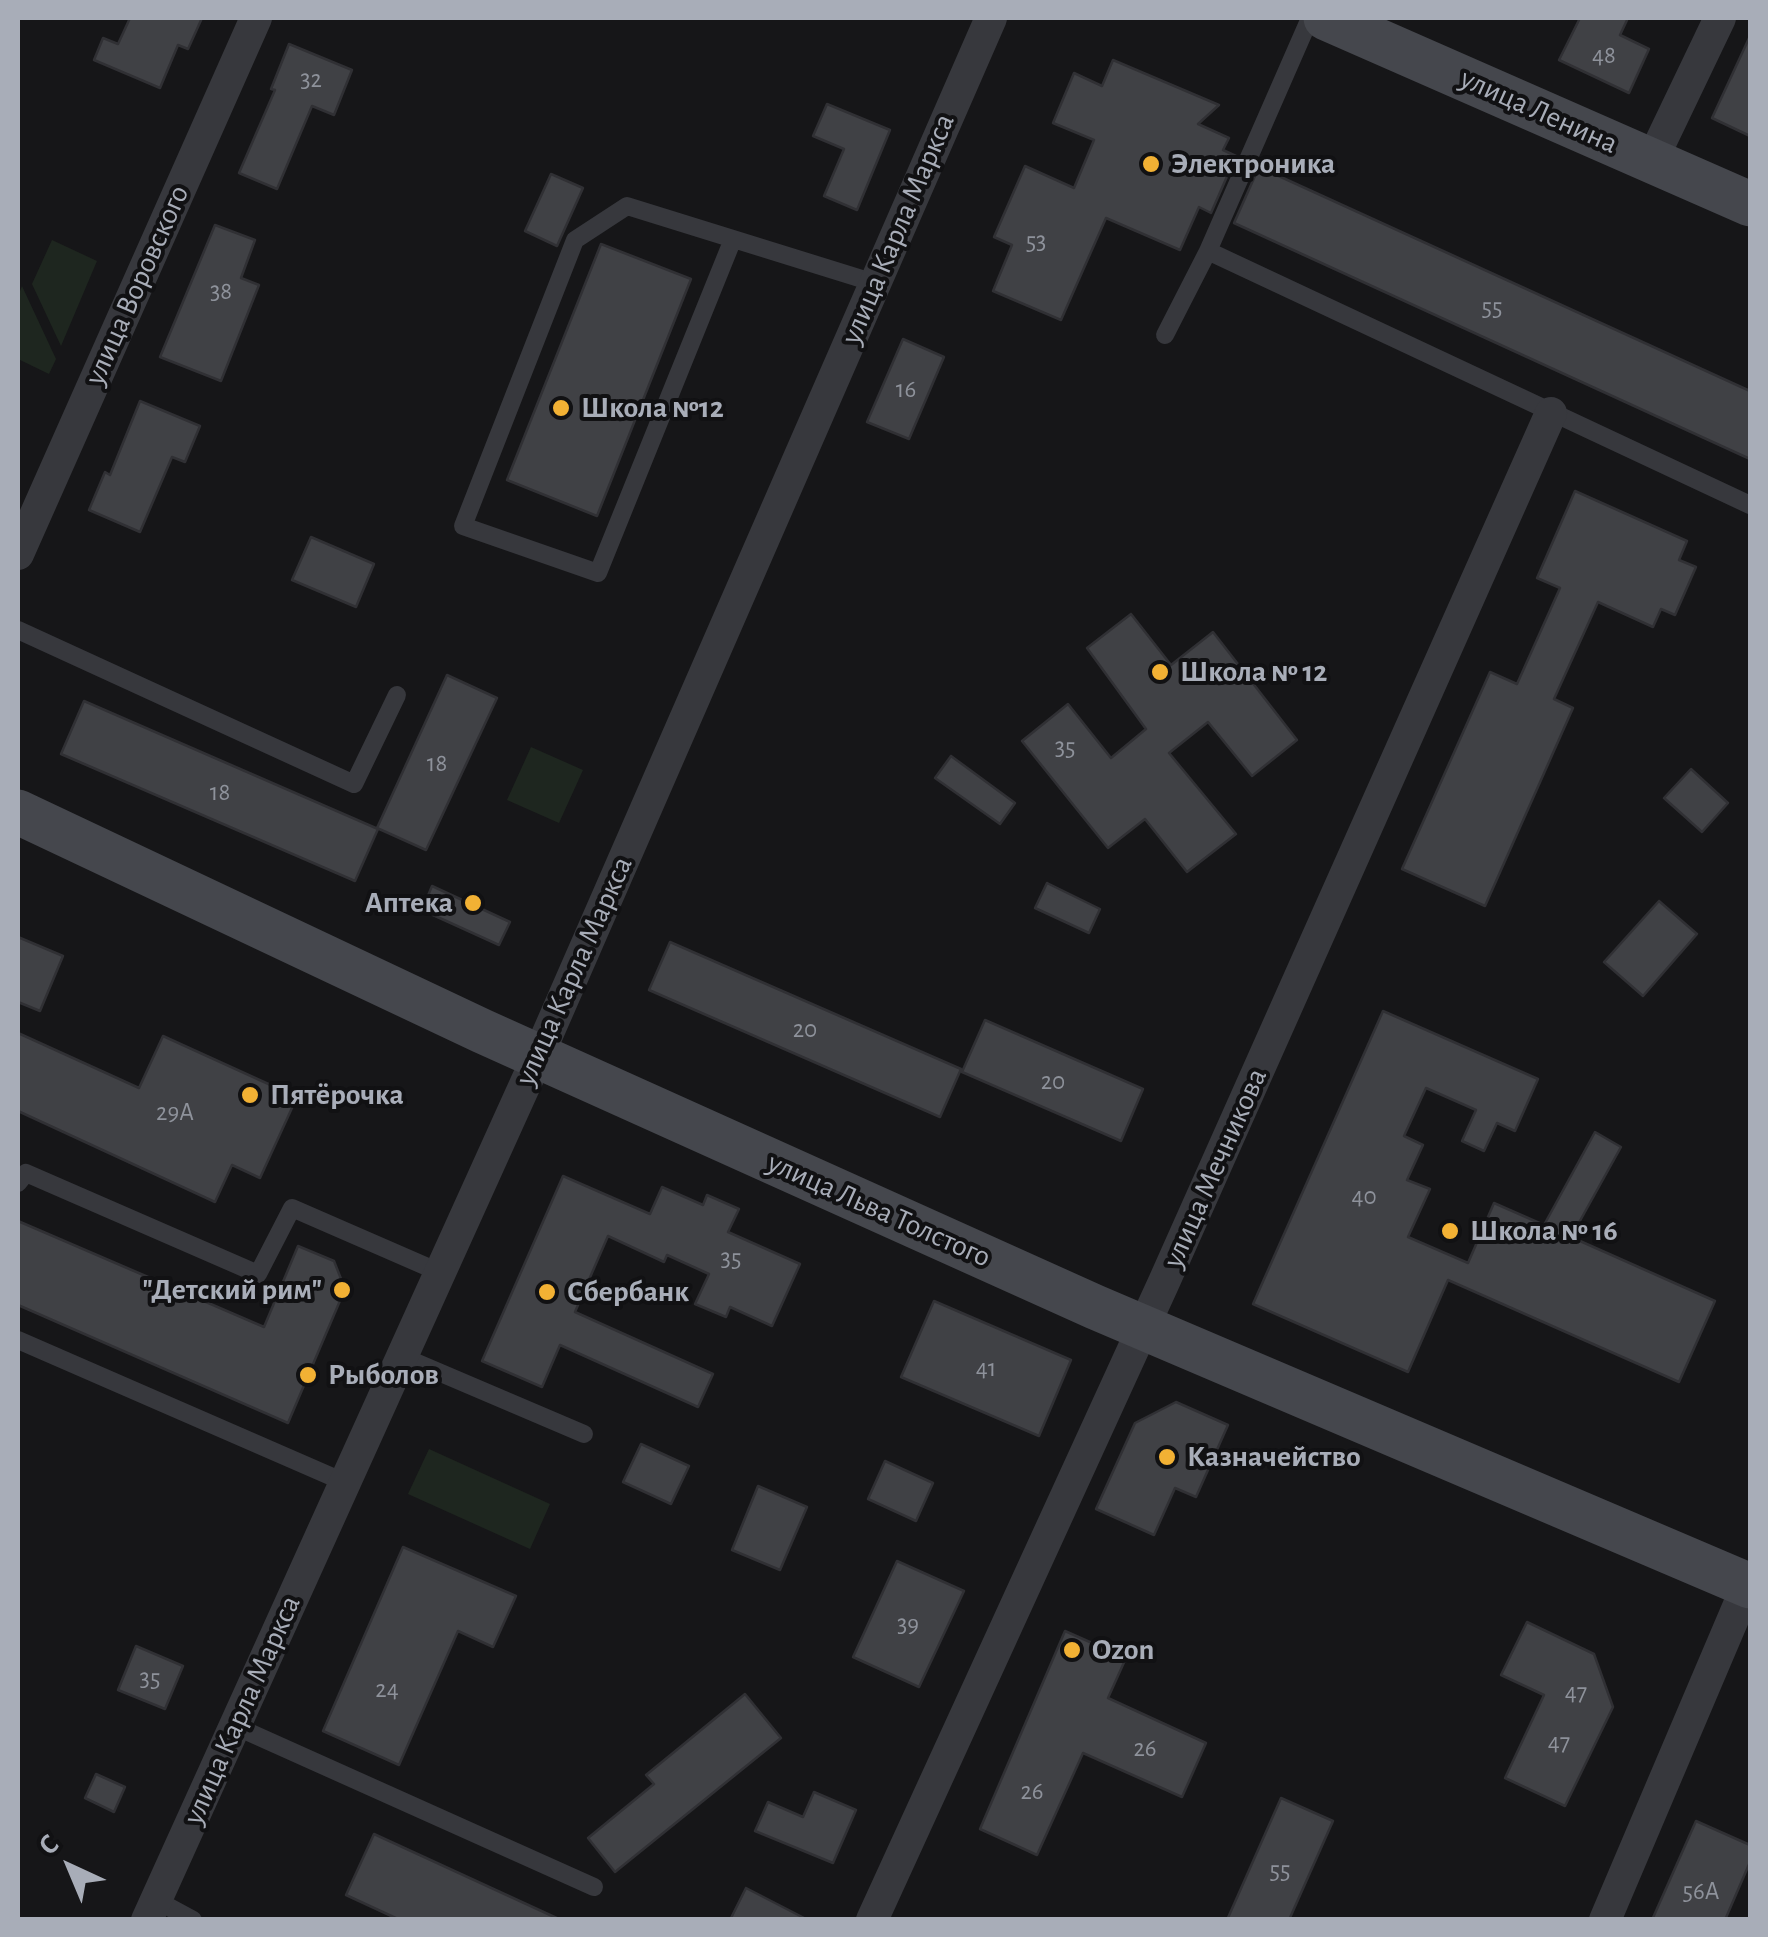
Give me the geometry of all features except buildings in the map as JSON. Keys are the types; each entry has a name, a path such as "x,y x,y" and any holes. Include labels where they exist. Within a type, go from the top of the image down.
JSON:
{"street":[{"name":"улица Воровского","path":"18,554 256,18"},
{"name":"улица Карла Маркса","path":"152,1910 538,1056 990,18"},
{"name":"улица Ленина","path":"1326,18 1750,204"},
{"path":"1652,160 1720,18"},
{"name":"улица Мечникова","path":"872,1920 1143,1328 1551,414"},
{"name":"улица Льва Толстого","path":"18,812 538,1056 1143,1328 1750,1583"},
{"path":"1605,1920 1750,1583"}],"lane":[{"path":"1165,335 1208,251 1310,18"},
{"path":"734,239 598,573 463,526 575,240 627,206 734,239 875,283"},
{"path":"1208,251 1750,505"},
{"path":"18,630 354,784 397,695"},
{"path":"18,1182 26,1173 258,1274 292,1208 439,1272"},
{"path":"18,1340 344,1482"},
{"path":"401,1356 584,1434"},
{"path":"234,1726 594,1886"},
{"path":"152,1910 192,1920"}],"shaded area":[{"path":"52,240 97,261 61,346 32,284"},
{"path":"22,286 56,359 49,374 18,359 18,296"},
{"path":"531,747 583,770 559,823 507,800"},
{"path":"429,1449 550,1504 530,1549 408,1494"}],"place":[{"name":"Электроника","path":"1151,164"},
{"name":"Школа №12","path":"561,408"},
{"name":"Школа № 12","path":"1160,672"},
{"name":"Аптека","path":"473,903"},
{"name":"Пятёрочка","path":"250,1095"},
{"name":"Школа № 16","path":"1450,1231"},
{"name":"\"Детский рим\"","path":"342,1290"},
{"name":"Сбербанк","path":"547,1292"},
{"name":"Рыболов","path":"308,1375"},
{"name":"Казначейство","path":"1167,1457"},
{"name":"Ozon","path":"1072,1650"}]}
